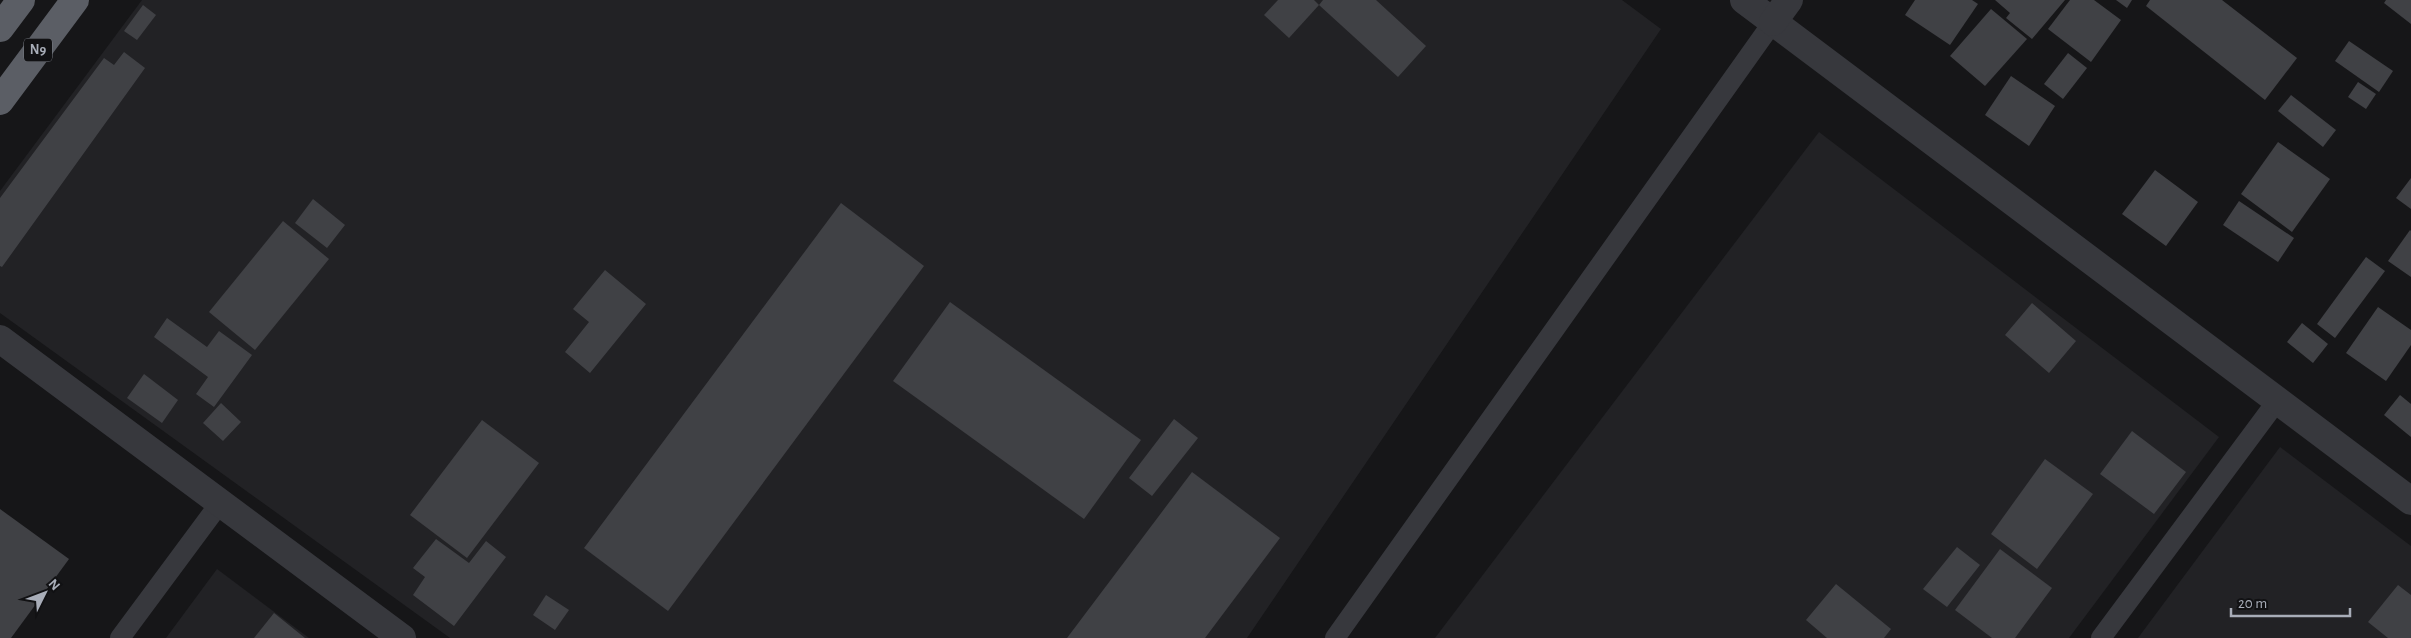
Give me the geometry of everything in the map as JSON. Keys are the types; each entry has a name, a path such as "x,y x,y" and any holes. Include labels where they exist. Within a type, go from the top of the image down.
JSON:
{"highway":[{"path":"0,28 21,0"},
{"name":"N9","path":"0,101 75,0"}],"street":[{"path":"1744,0 2411,501"},
{"path":"1773,22 1788,0"},
{"path":"0,339 402,638"}],"lane":[{"path":"1335,638 1773,22"},
{"path":"2101,638 2277,401"},
{"path":"120,638 220,503"}],"shaded area":[{"path":"142,0 1622,0 1661,29 1247,638 450,638 0,313 0,191"},
{"path":"1819,132 2219,437 2069,638 1435,638"},
{"path":"2280,447 2411,546 2411,638 2138,638"},
{"path":"217,569 309,638 166,638"}],"building":[{"path":"1278,0 1314,0 1319,5 1289,38 1264,15"},
{"path":"1323,0 1376,0 1426,46 1398,77 1319,5"},
{"path":"1915,0 1972,0 1978,4 1950,45 1905,15"},
{"path":"1995,0 2065,0 2032,39 2006,18 2010,13"},
{"path":"2070,0 2094,0 2121,20 2091,62 2048,29"},
{"path":"2116,0 2132,0 2127,8"},
{"path":"2150,0 2222,0 2297,58 2265,100 2146,6"},
{"path":"2386,0 2411,0 2411,24 2384,3"},
{"path":"143,5 156,15 137,40 124,31"},
{"path":"1991,9 2027,39 1985,86 1950,56"},
{"path":"2349,41 2393,71 2379,92 2335,61"},
{"path":"124,52 145,68 2,267 0,266 0,198 104,58 114,65"},
{"path":"2068,53 2087,68 2063,99 2044,84"},
{"path":"2011,76 2055,106 2029,146 1985,115"},
{"path":"2358,82 2376,94 2366,109 2348,97"},
{"path":"2291,95 2336,130 2323,147 2278,111"},
{"path":"2278,142 2330,179 2292,232 2241,194"},
{"path":"2155,170 2198,202 2166,246 2122,214"},
{"path":"2411,178 2411,209 2396,198"},
{"path":"313,199 345,225 327,248 295,223"},
{"path":"2239,201 2294,238 2278,262 2223,225"},
{"path":"841,203 924,266 668,611 584,548"},
{"path":"283,221 329,259 255,350 209,312"},
{"path":"2411,231 2411,277 2388,261"},
{"path":"2366,257 2385,271 2335,338 2317,324"},
{"path":"605,270 646,304 590,373 565,352 589,322 573,309"},
{"path":"950,302 1141,440 1084,519 893,381"},
{"path":"2032,303 2076,341 2049,373 2005,335"},
{"path":"2378,307 2411,330 2411,345 2386,381 2346,353"},
{"path":"167,318 207,347 219,331 252,355 214,407 196,394 208,377 154,337"},
{"path":"2302,323 2328,344 2313,363 2287,342"},
{"path":"144,374 178,400 162,423 127,398"},
{"path":"2400,395 2411,404 2411,437 2384,415"},
{"path":"221,403 241,422 223,441 203,423"},
{"path":"1174,419 1198,438 1152,496 1129,478"},
{"path":"482,420 539,463 467,558 410,515"},
{"path":"2132,431 2186,472 2154,514 2100,474"},
{"path":"2045,459 2093,494 2037,569 1991,534"},
{"path":"1192,472 1280,538 1205,638 1067,638"},
{"path":"0,509 69,559 11,638 0,638"},
{"path":"436,539 469,563 486,541 506,557 454,626 413,595 425,577 413,568"},
{"path":"1957,547 1980,565 1947,607 1923,589"},
{"path":"2000,549 2052,588 2015,638 1992,638 1955,610"},
{"path":"1836,584 1891,629 1884,638 1827,638 1806,620"},
{"path":"2398,585 2411,595 2411,638 2388,638 2368,622"},
{"path":"546,595 569,610 555,630 533,615"},
{"path":"274,613 305,638 254,638"}]}
